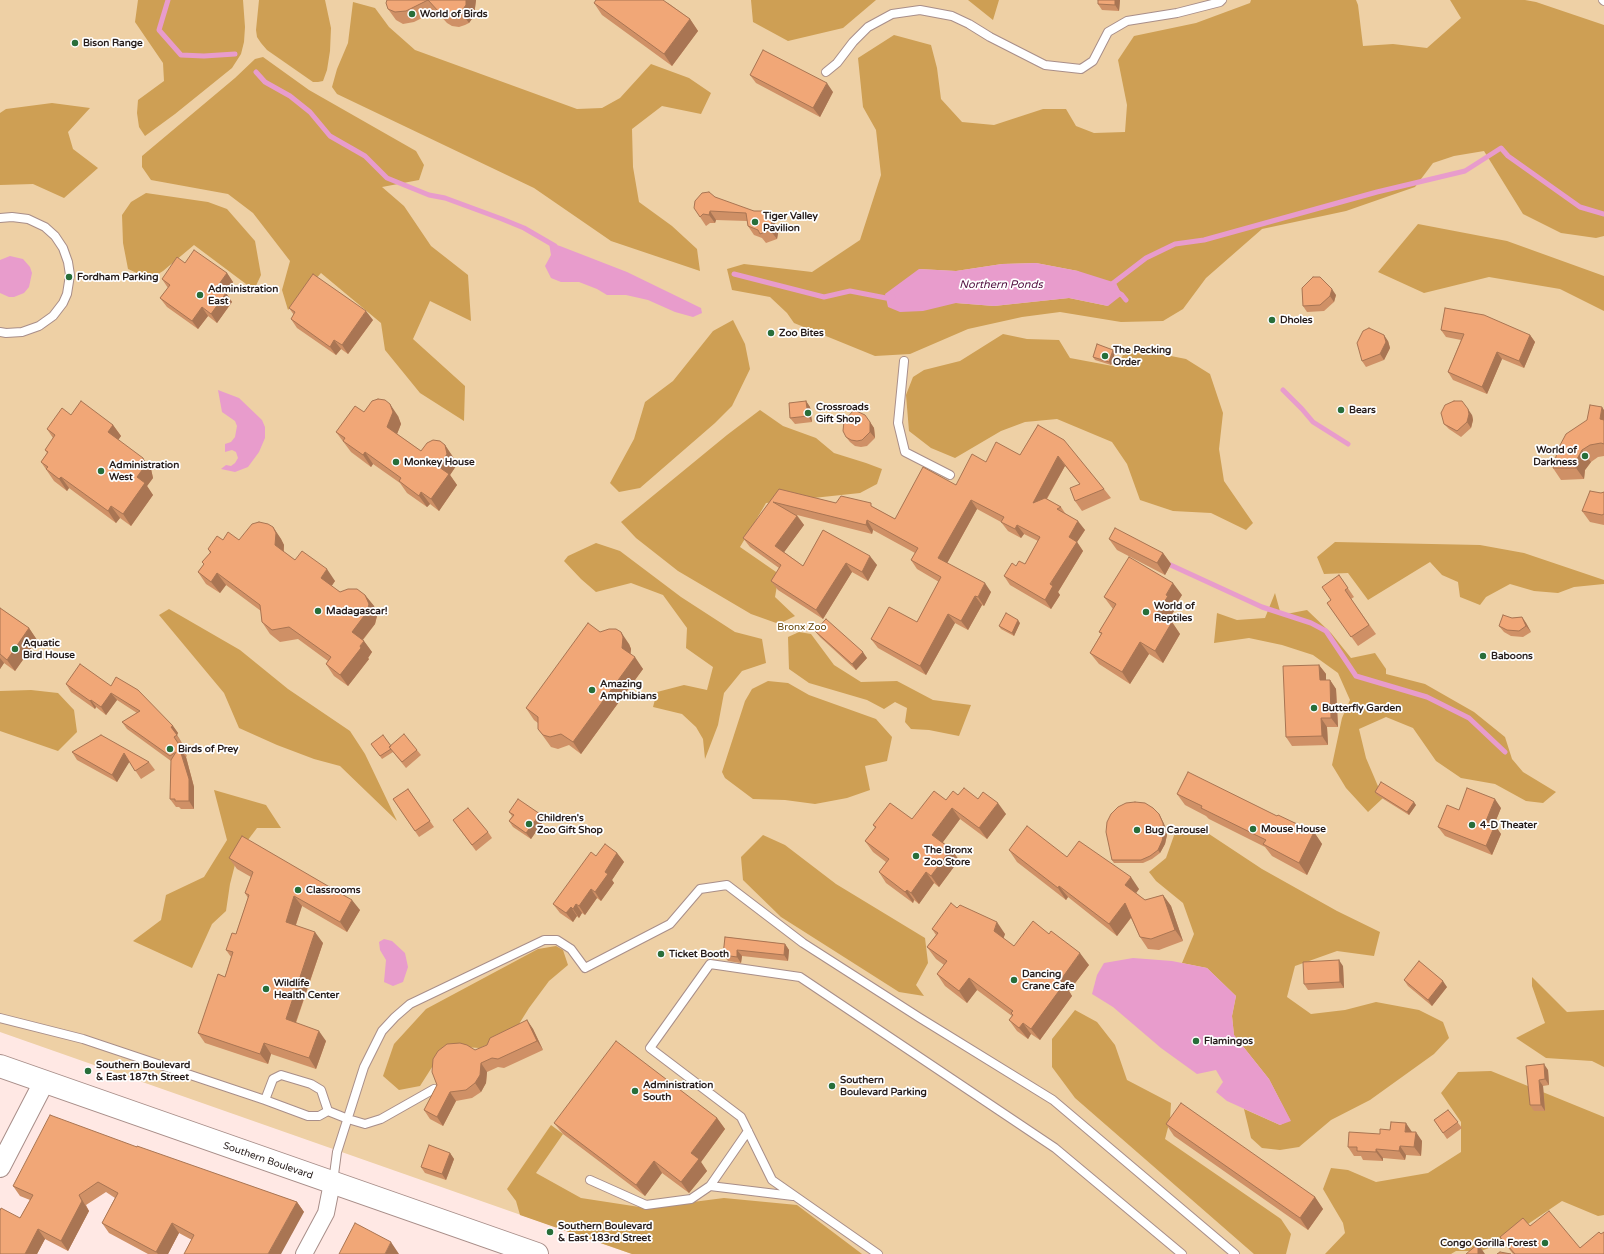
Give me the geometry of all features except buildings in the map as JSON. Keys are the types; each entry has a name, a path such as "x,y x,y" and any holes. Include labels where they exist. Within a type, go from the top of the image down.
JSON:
{"main road":[{"name":"Southern Boulevard","path":"0,1066 537,1254"}],"street":[{"path":"0,1167 44,1082"},
{"path":"304,1254 326,1213 332,1183"}],"lane":[{"path":"826,72 837,63 853,42 868,27 892,14 920,10 952,16 1045,65 1081,69 1093,61 1108,32 1127,21 1177,13 1220,2 1222,0"},
{"path":"0,218 12,217 28,219 45,228 55,236 63,248 68,262 70,275 65,298 53,316 39,326 22,332 0,332"},
{"path":"904,361 898,423 905,452 950,475"},
{"path":"332,1183 337,1152 364,1067 382,1031 410,1004 544,940 557,940 571,949 585,968 670,924 700,889 727,885 810,947 920,1018 1052,1100 1235,1254"},
{"path":"875,1253 772,1180 741,1117 650,1048 710,964 800,977 1055,1148 1182,1254"},
{"path":"0,1018 83,1039 266,1100 308,1116 319,1116 328,1111"},
{"path":"266,1100 274,1079 281,1075 311,1084 321,1090 328,1111 348,1120 366,1124 381,1118 434,1089"},
{"path":"590,1180 646,1205 691,1199 710,1186 748,1131"},
{"path":"710,1186 796,1197"}],"green space":[{"name":"Bronx Zoo","path":"0,0 1604,0 1604,1254 632,1254 0,1032"}],"shaded area":[{"path":"138,0 243,0 245,27 244,42 241,54 232,68 145,136 139,127 137,113 138,100 164,81 163,63 135,22"},
{"path":"259,0 325,0 331,28 330,51 327,70 323,81 313,82 267,50 261,43 257,37 256,30"},
{"path":"751,0 876,0 843,28 788,41 753,22"},
{"path":"968,0 999,0 993,20"},
{"path":"1251,0 1356,0 1358,5 1363,46 1393,44 1427,48 1461,18 1450,0 1525,0 1536,2 1604,25 1604,236 1596,238 1561,233 1523,214 1484,151 1454,156 1433,163 1415,187 1346,211 1262,229 1206,278 1183,309 1163,321 1121,322 1060,312 1022,317 968,329 910,354 875,356 794,323 787,313 770,297 732,290 727,269 744,264 812,272 860,240 881,175 876,130 863,107 858,58 894,35 931,45 937,68 941,99 962,122 994,125 1043,109 1066,109 1076,126 1094,133 1125,132 1127,105 1118,60 1134,36 1196,23 1250,3","holes":["1036,263 1078,271 1108,306 1069,298 994,306 956,303 919,269 956,271 1002,264"]},
{"path":"353,2 375,8 389,27 415,50 577,109 602,108 620,98 651,64 689,78 711,93 701,114 662,106 632,129 633,167 639,202 672,226 697,249 700,271 611,241 534,188 337,94 332,87 337,69 348,43"},
{"path":"263,57 309,90 416,151 424,165 419,180 382,187 404,206 431,246 468,275 471,321 430,301 413,339 465,386 464,421 420,393 385,350 381,323 321,273 288,310 282,290 290,261 253,213 228,194 151,180 142,167 142,156 235,78 255,59"},
{"path":"52,103 90,108 68,132 73,149 98,168 64,198 33,184 0,185 0,113 6,109"},
{"path":"146,193 208,202 227,209 255,241 261,275 254,290 194,245 163,271 150,279 128,269 123,243 122,215 131,202"},
{"path":"1418,224 1507,241 1604,276 1604,311 1560,289 1489,277 1424,293 1378,272"},
{"path":"733,320 745,344 750,369 732,406 715,423 640,488 619,492 610,483 634,439 645,402 673,381 713,331"},
{"path":"1003,334 1027,339 1059,340 1070,358 1118,367 1126,347 1186,359 1210,374 1223,413 1219,449 1224,481 1253,523 1246,530 1211,513 1173,511 1140,500 1127,464 1112,442 1057,419 1025,422 1001,431 955,458 931,448 909,431 906,395 913,377 924,370 960,361"},
{"path":"760,410 783,426 816,438 834,453 882,469 877,484 860,493 766,503 740,547 779,574 775,597 795,616 779,624 751,614 678,571 636,538 621,522 727,435"},
{"path":"1335,542 1480,545 1524,553 1604,580 1604,584 1574,587 1558,593 1534,591 1510,584 1486,597 1480,605 1460,597 1458,582 1442,575 1430,562 1368,600 1348,573 1324,574 1317,557"},
{"path":"596,543 620,551 681,597 735,632 762,639 766,663 742,671 724,693 718,725 705,759 703,739 696,727 682,714 653,707 657,692 684,685 707,690 713,667 686,648 687,628 663,595 631,583 596,592 564,561 568,556"},
{"path":"1275,593 1281,615 1307,610 1331,633 1351,658 1375,653 1386,669 1386,674 1425,684 1474,712 1505,737 1512,759 1523,772 1556,792 1543,803 1526,801 1495,784 1461,778 1436,761 1413,728 1386,717 1359,729 1366,758 1383,798 1368,812 1346,788 1332,765 1342,718 1350,700 1338,673 1313,655 1282,645 1249,638 1214,643 1217,613 1237,620 1265,618"},
{"path":"169,609 240,650 288,689 350,731 365,754 397,821 340,766 314,759 239,728 224,693 159,615"},
{"path":"799,632 811,634 834,665 861,682 897,681 933,700 971,705 959,736 929,730 911,729 905,722 907,708 895,702 884,709 867,700 809,683 789,669 788,637"},
{"path":"768,681 788,683 809,695 876,719 892,737 887,761 865,766 870,790 847,798 815,804 785,800 753,799 725,778 722,772 745,701 752,689"},
{"path":"31,690 58,693 74,710 77,732 58,751 0,731 0,691"},
{"path":"214,790 266,805 281,828 257,828 238,853 230,884 226,911 212,924 192,968 133,941 161,920 166,895 204,877 227,840"},
{"path":"1177,827 1200,828 1262,869 1337,911 1380,932 1374,956 1337,951 1295,966 1287,997 1311,1014 1345,1010 1376,1002 1419,1010 1443,1022 1449,1038 1434,1054 1370,1100 1331,1120 1299,1147 1280,1150 1262,1148 1251,1138 1244,1109 1280,1125 1290,1120 1269,1079 1234,1035 1232,1016 1236,996 1207,968 1182,963 1194,934 1183,903 1156,881 1149,872 1166,858"},
{"path":"763,835 785,845 836,884 925,938 928,963 916,985 924,996 899,992 781,917 743,880 741,857"},
{"path":"556,946 563,950 568,965 549,981 529,1008 514,1032 480,1048 463,1047 441,1053 420,1086 399,1090 383,1076 394,1044 426,1009 538,949"},
{"path":"1532,977 1567,1012 1604,1010 1604,1067 1592,1061 1546,1058 1516,1038 1545,1023 1532,986"},
{"path":"1075,1010 1097,1022 1115,1045 1127,1080 1171,1103 1170,1120 1165,1139 1281,1219 1291,1234 1286,1254 1254,1254 1075,1098 1052,1067 1052,1039"},
{"path":"1491,1071 1604,1117 1604,1215 1598,1216 1562,1201 1497,1245 1481,1251 1456,1251 1451,1254 1325,1254 1345,1233 1343,1223 1323,1189 1331,1168 1348,1170 1376,1182 1428,1173 1461,1152 1461,1122 1441,1093 1458,1072"},
{"path":"551,1125 563,1134 536,1173 581,1198 646,1208 724,1198 797,1205 862,1254 632,1254 520,1215 516,1201 507,1189"}],"water":[{"path":"549,243 627,272 701,308 702,313 693,317 675,312 648,300 626,295 607,295 597,289 579,282 561,282 551,278 545,266 551,255"},
{"path":"10,256 23,259 30,267 32,273 29,287 24,293 14,297 9,297 0,293 0,260"},
{"name":"Northern Ponds","path":"1036,263 1078,271 1116,283 1122,295 1108,306 1069,298 994,306 956,303 923,311 900,312 888,307 885,294 919,269 956,271 1002,264"},
{"path":"218,390 239,398 262,420 265,427 265,438 259,452 248,467 235,472 221,469 226,465 231,466 238,458 236,452 232,450 225,452 225,444 231,442 235,437 237,426 235,421 222,412"},
{"path":"384,939 392,941 405,953 408,967 403,982 393,986 384,982 386,960 380,950 379,942"},
{"name":"Flamingos","path":"1133,958 1172,961 1207,968 1236,996 1232,1016 1234,1035 1269,1079 1291,1121 1280,1125 1227,1101 1216,1092 1223,1082 1216,1070 1197,1074 1161,1048 1113,1007 1092,994 1097,975 1104,963"}],"waterway":[{"path":"168,0 159,30 181,55 204,56 235,54"},
{"path":"256,72 265,82 290,96 310,112 330,136 365,156 387,178 429,195 445,198 502,219 524,228 555,246"},
{"path":"1108,287 1146,258 1175,244 1204,240 1377,192 1465,171 1501,148 1508,156 1580,207 1604,214"},
{"path":"734,274 824,297 850,291 886,298 893,297"},
{"path":"1117,292 1126,300"},
{"path":"1283,390 1313,422 1348,444"},
{"path":"1164,562 1262,607 1311,623 1326,631 1356,676 1427,697 1469,718 1505,752"}],"place":[{"name":"World of Birds","path":"412,14"},
{"name":"Bison Range","path":"75,43"},
{"name":"Tiger Valley Pavilion","path":"755,222"},
{"name":"Fordham Parking","path":"69,277"},
{"name":"Administration East","path":"200,295"},
{"name":"Dholes","path":"1272,320"},
{"name":"Zoo Bites","path":"771,333"},
{"name":"The Pecking Order","path":"1105,356"},
{"name":"Bears","path":"1341,410"},
{"name":"Crossroads Gift Shop","path":"808,413"},
{"name":"World of Darkness","path":"1585,456"},
{"name":"Monkey House","path":"396,462"},
{"name":"Administration West","path":"101,471"},
{"name":"Madagascar!","path":"318,611"},
{"name":"World of Reptiles","path":"1146,612"},
{"name":"Aquatic Bird House","path":"15,649"},
{"name":"Baboons","path":"1483,656"},
{"name":"Amazing Amphibians","path":"592,690"},
{"name":"Butterfly Garden","path":"1314,708"},
{"name":"Birds of Prey","path":"170,749"},
{"name":"Children's Zoo Gift Shop","path":"529,824"},
{"name":"4-D Theater","path":"1472,825"},
{"name":"Mouse House","path":"1253,829"},
{"name":"Bug Carousel","path":"1137,830"},
{"name":"The Bronx Zoo Store","path":"916,856"},
{"name":"Classrooms","path":"298,890"},
{"name":"Ticket Booth","path":"661,954"},
{"name":"Dancing Crane Cafe","path":"1014,980"},
{"name":"Wildlife Health Center","path":"266,989"},
{"name":"Flamingos","path":"1196,1041"},
{"name":"Southern Boulevard & East 187th Street","path":"88,1071"},
{"name":"Southern Boulevard Parking","path":"832,1086"},
{"name":"Administration South","path":"635,1091"},
{"name":"Southern Boulevard & East 183rd Street","path":"550,1232"},
{"name":"Congo Gorilla Forest","path":"1545,1243"}]}
